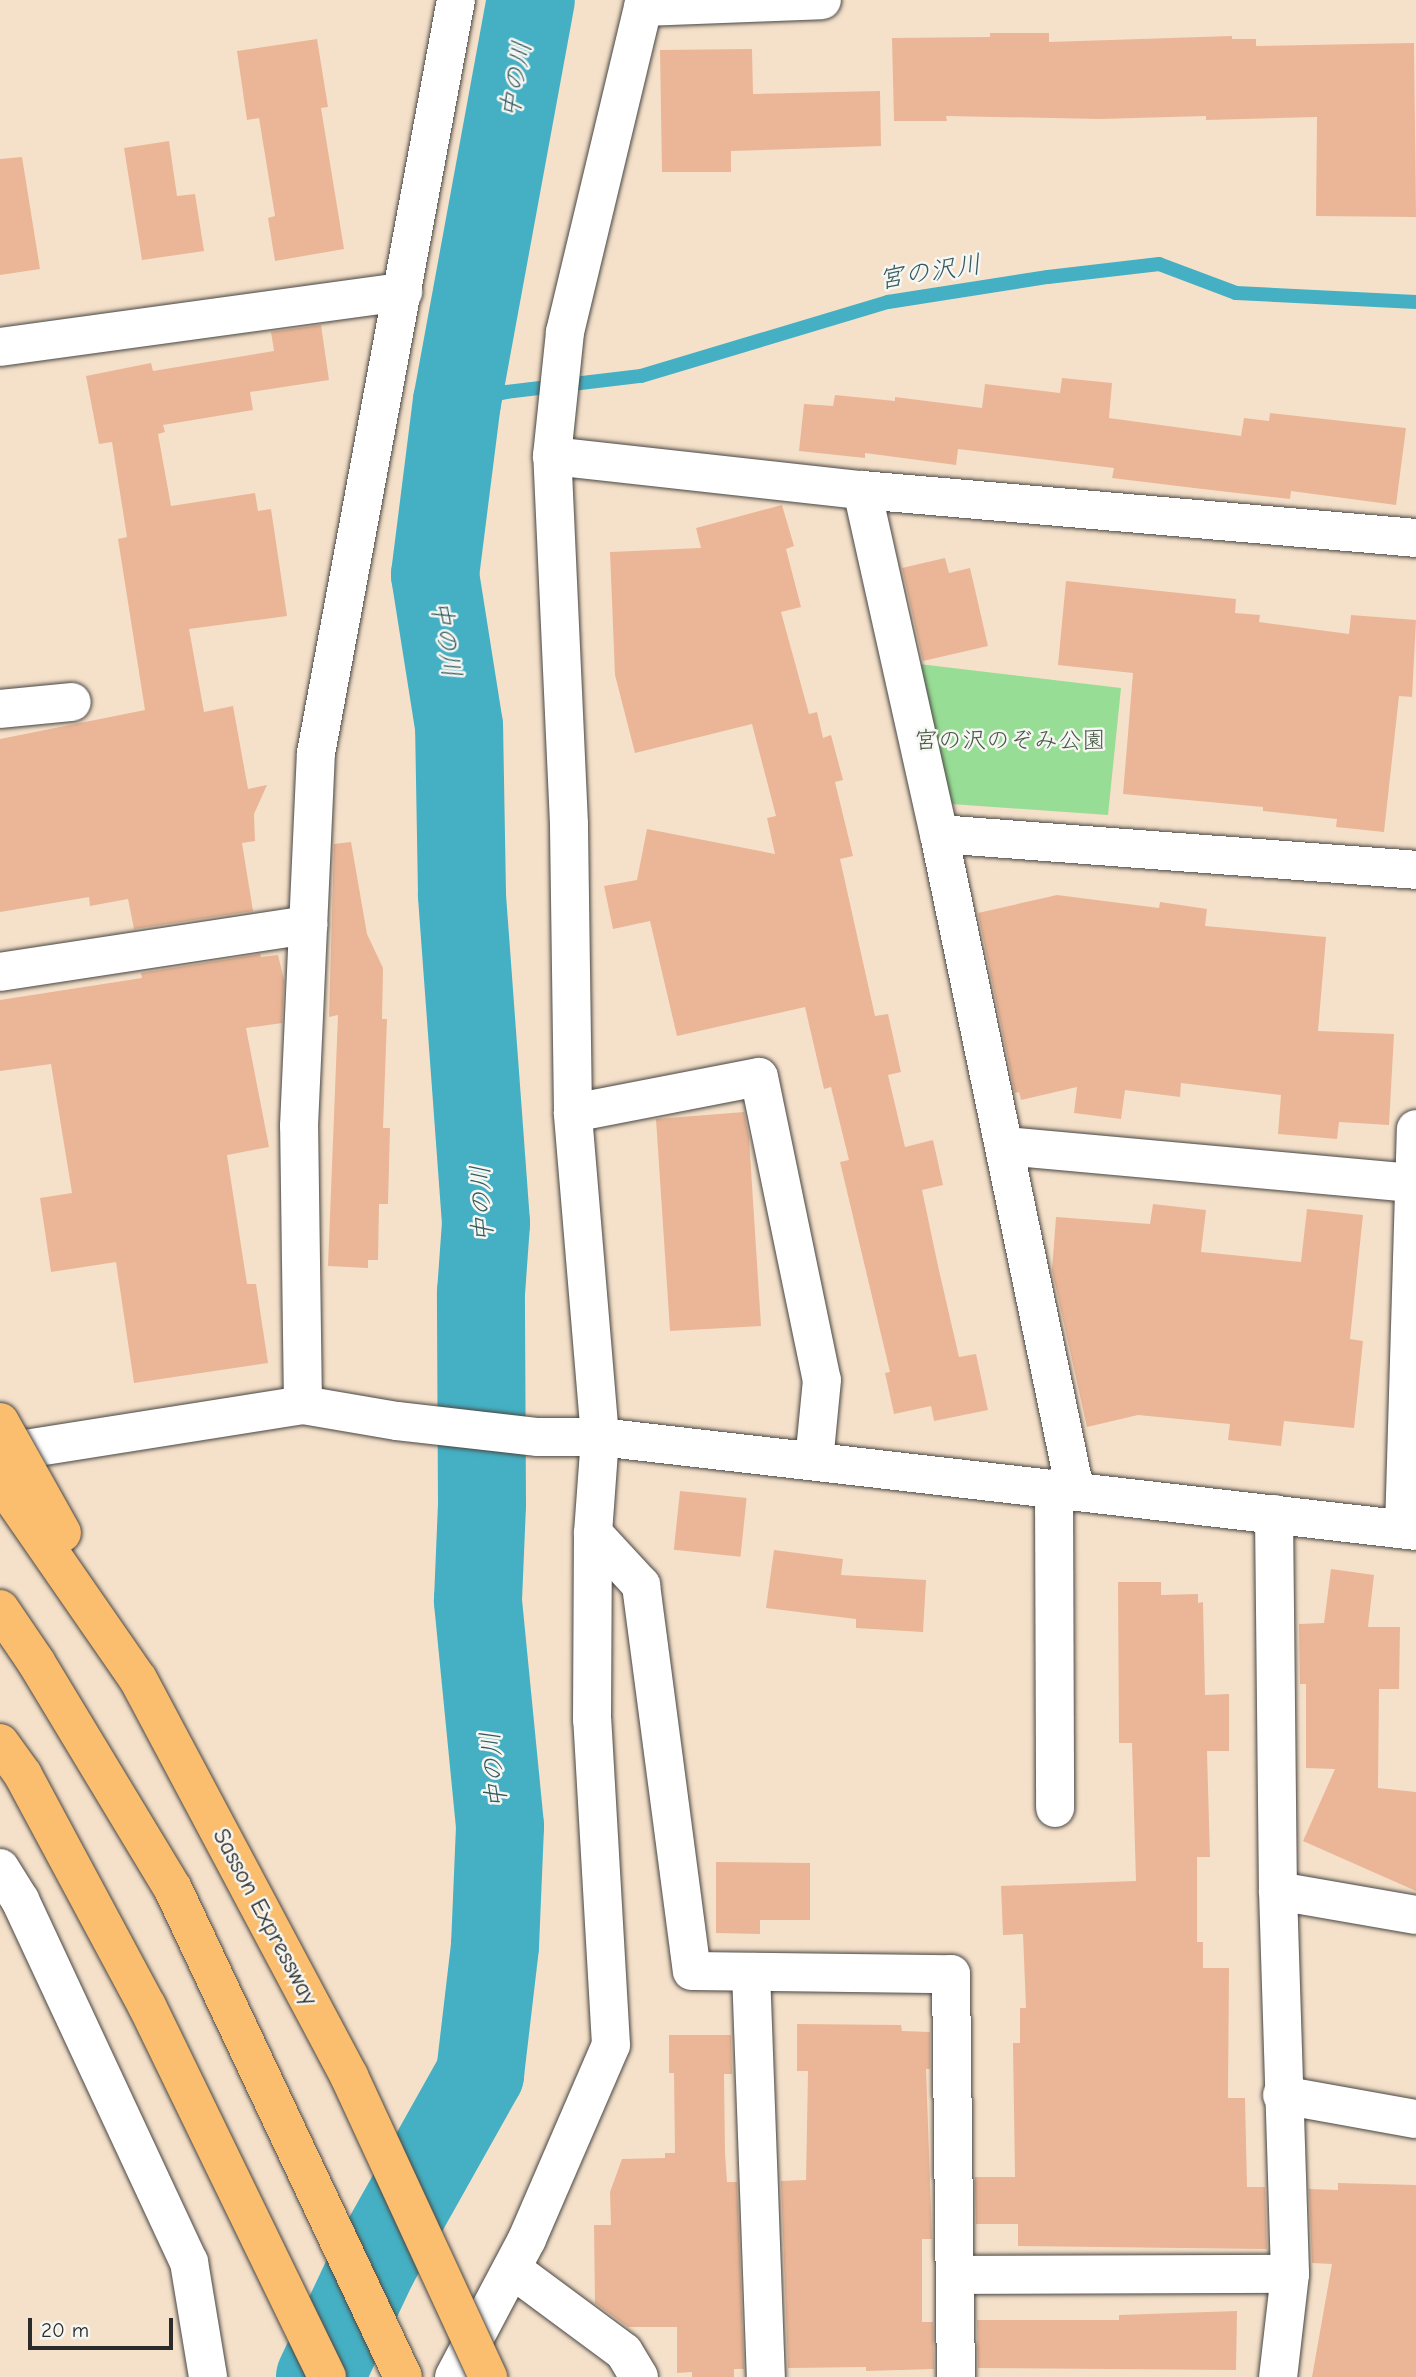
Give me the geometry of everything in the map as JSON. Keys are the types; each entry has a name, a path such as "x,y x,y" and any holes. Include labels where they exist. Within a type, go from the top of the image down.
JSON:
{"highway":[{"path":"0,1422 138,1679"},
{"name":"Sasson Expressway","path":"0,1480 138,1679 349,2076 488,2377"},
{"path":"0,1609 36,1662 173,1889 403,2377"},
{"path":"0,1743 23,1775 147,2006 327,2377"}],"street":[{"path":"303,1405 299,1126 316,753 456,0"},
{"path":"454,2377 512,2269 611,2045 592,1720 593,1533 600,1437 573,1113 569,824 553,449 565,332 644,4 822,0"},
{"path":"0,347 403,292"},
{"path":"553,449 862,490 1416,538"},
{"path":"862,490 1005,1146 1065,1489 1055,1808"},
{"path":"0,709 72,702"},
{"path":"939,834 1416,870"},
{"path":"0,972 308,925"},
{"path":"573,1113 759,1077 822,1380 814,1461"},
{"path":"0,1453 303,1405 397,1421 538,1437 600,1437 1410,1530 1412,1183 1416,1129"},
{"path":"1005,1146 1412,1183"},
{"path":"1274,1514 1278,1891 1290,2274 1278,2377"},
{"path":"593,1533 642,1586 692,1971 951,1974 956,2377"},
{"path":"0,1868 20,1900 189,2262 208,2377"},
{"path":"1278,1891 1416,1915"},
{"path":"751,1972 766,2377"},
{"path":"1283,2095 1416,2119"},
{"path":"512,2269 624,2352 639,2377"},
{"path":"955,2275 1290,2274"}],"green space":[{"name":"宮の沢のぞみ公園","path":"919,664 1121,688 1108,815 951,804"}],"building":[{"path":"990,33 1049,33 1049,42 1232,36 1232,39 1256,39 1256,46 1414,43 1416,217 1316,216 1317,117 1206,120 1206,116 1100,119 946,116 947,121 894,121 892,38 990,37"},
{"path":"317,39 328,107 321,108 344,249 275,261 268,218 275,216 259,118 247,120 237,51"},
{"path":"752,49 753,94 880,91 881,146 731,151 731,172 662,172 660,50"},
{"path":"169,141 177,196 195,194 204,251 142,260 124,148"},
{"path":"22,157 40,269 0,275 0,159"},
{"path":"321,325 329,380 250,392 253,410 163,425 165,432 158,434 171,506 255,493 258,511 271,509 287,616 189,629 204,712 233,706 248,789 267,785 254,814 255,841 242,843 253,911 134,929 128,899 90,906 89,897 0,912 0,739 145,710 118,539 127,537 112,442 99,444 86,376 151,363 153,371 274,351 271,332"},
{"path":"1062,378 1112,383 1109,418 1241,436 1244,418 1269,421 1270,413 1406,428 1396,505 1291,491 1290,499 1112,478 1114,468 958,449 956,465 865,453 865,458 799,451 804,404 833,406 835,395 895,401 895,397 982,408 985,384 1060,393"},
{"path":"782,505 794,546 786,549 801,607 781,612 809,714 817,712 823,738 831,735 843,780 835,782 853,856 840,859 875,1016 888,1014 901,1072 888,1075 905,1147 933,1140 943,1185 922,1190 959,1357 976,1354 988,1410 934,1421 931,1406 894,1414 885,1373 890,1372 840,1162 849,1160 831,1087 824,1089 805,1007 677,1036 650,921 613,929 604,886 637,880 647,829 775,854 767,818 776,816 752,724 635,753 615,675 610,552 701,548 696,528"},
{"path":"945,558 949,573 970,568 988,646 923,661 902,568"},
{"path":"1066,581 1236,599 1235,613 1260,615 1259,622 1349,634 1351,615 1416,620 1412,697 1399,696 1384,832 1336,827 1337,819 1263,811 1263,807 1123,794 1133,673 1058,665"},
{"path":"351,842 367,934 383,968 382,1019 387,1019 383,1128 390,1128 388,1204 379,1204 378,1260 368,1260 368,1268 328,1266 338,1015 329,1017 334,844"},
{"path":"1057,895 1159,908 1160,902 1207,909 1205,926 1326,937 1318,1031 1394,1034 1389,1125 1339,1122 1337,1139 1278,1134 1281,1095 1181,1083 1180,1097 1125,1090 1121,1119 1074,1113 1077,1087 1021,1100 1019,1092 1015,1093 978,913"},
{"path":"260,954 261,957 278,955 284,980 282,1023 246,1028 269,1147 227,1155 247,1284 256,1284 268,1363 134,1383 116,1262 51,1272 40,1198 72,1193 51,1064 0,1071 0,1000 142,978 141,973"},
{"path":"744,1112 749,1138 761,1326 670,1331 656,1119"},
{"path":"1153,1204 1206,1210 1201,1252 1301,1262 1307,1209 1363,1215 1350,1339 1363,1341 1354,1428 1284,1421 1281,1446 1228,1440 1230,1424 1138,1415 1087,1427 1052,1270 1056,1217 1150,1224"},
{"path":"680,1491 747,1498 740,1557 674,1550"},
{"path":"774,1550 843,1559 841,1575 926,1580 923,1632 856,1628 856,1619 766,1608"},
{"path":"1331,1569 1374,1575 1368,1627 1400,1627 1399,1689 1379,1689 1378,1788 1416,1792 1416,1891 1303,1841 1335,1769 1306,1768 1306,1684 1300,1684 1299,1624 1324,1623"},
{"path":"1118,1582 1161,1582 1161,1595 1198,1594 1198,1603 1203,1602 1205,1695 1229,1694 1229,1751 1207,1751 1210,1857 1197,1857 1197,1942 1203,1942 1203,1968 1229,1968 1228,2098 1245,2098 1247,2187 1265,2187 1267,2249 1018,2246 1018,2224 976,2224 975,2177 1015,2177 1013,2043 1020,2043 1020,2008 1026,2008 1023,1934 1003,1935 1001,1886 1136,1881 1132,1743 1119,1743"},
{"path":"716,1862 810,1863 810,1920 760,1920 760,1934 716,1933"},
{"path":"797,2024 901,2025 902,2031 930,2032 930,2069 926,2069 932,2239 922,2239 922,2322 933,2322 934,2369 866,2371 866,2367 788,2368 781,2181 806,2180 808,2071 797,2071"},
{"path":"669,2035 731,2035 732,2074 724,2074 725,2153 727,2182 737,2182 744,2369 734,2369 734,2377 692,2377 692,2372 677,2373 677,2327 628,2327 595,2303 594,2225 611,2225 610,2192 622,2159 665,2158 665,2153 675,2153 674,2073 669,2073"},
{"path":"1338,2183 1416,2185 1416,2377 1312,2377 1332,2264 1312,2263 1309,2189 1338,2190"},
{"path":"1237,2311 1236,2370 978,2368 977,2320 1119,2320 1119,2315"}],"waterway":[{"name":"中の川","path":"320,2377 374,2263 480,2074 495,1946 500,1826 478,1600 482,1504 481,1293 486,1223 462,894 459,726 435,575 457,402 531,0"},
{"name":"宮の沢川","path":"457,402 506,392 641,376 888,302 1048,277 1159,264 1236,293 1416,302"}]}
